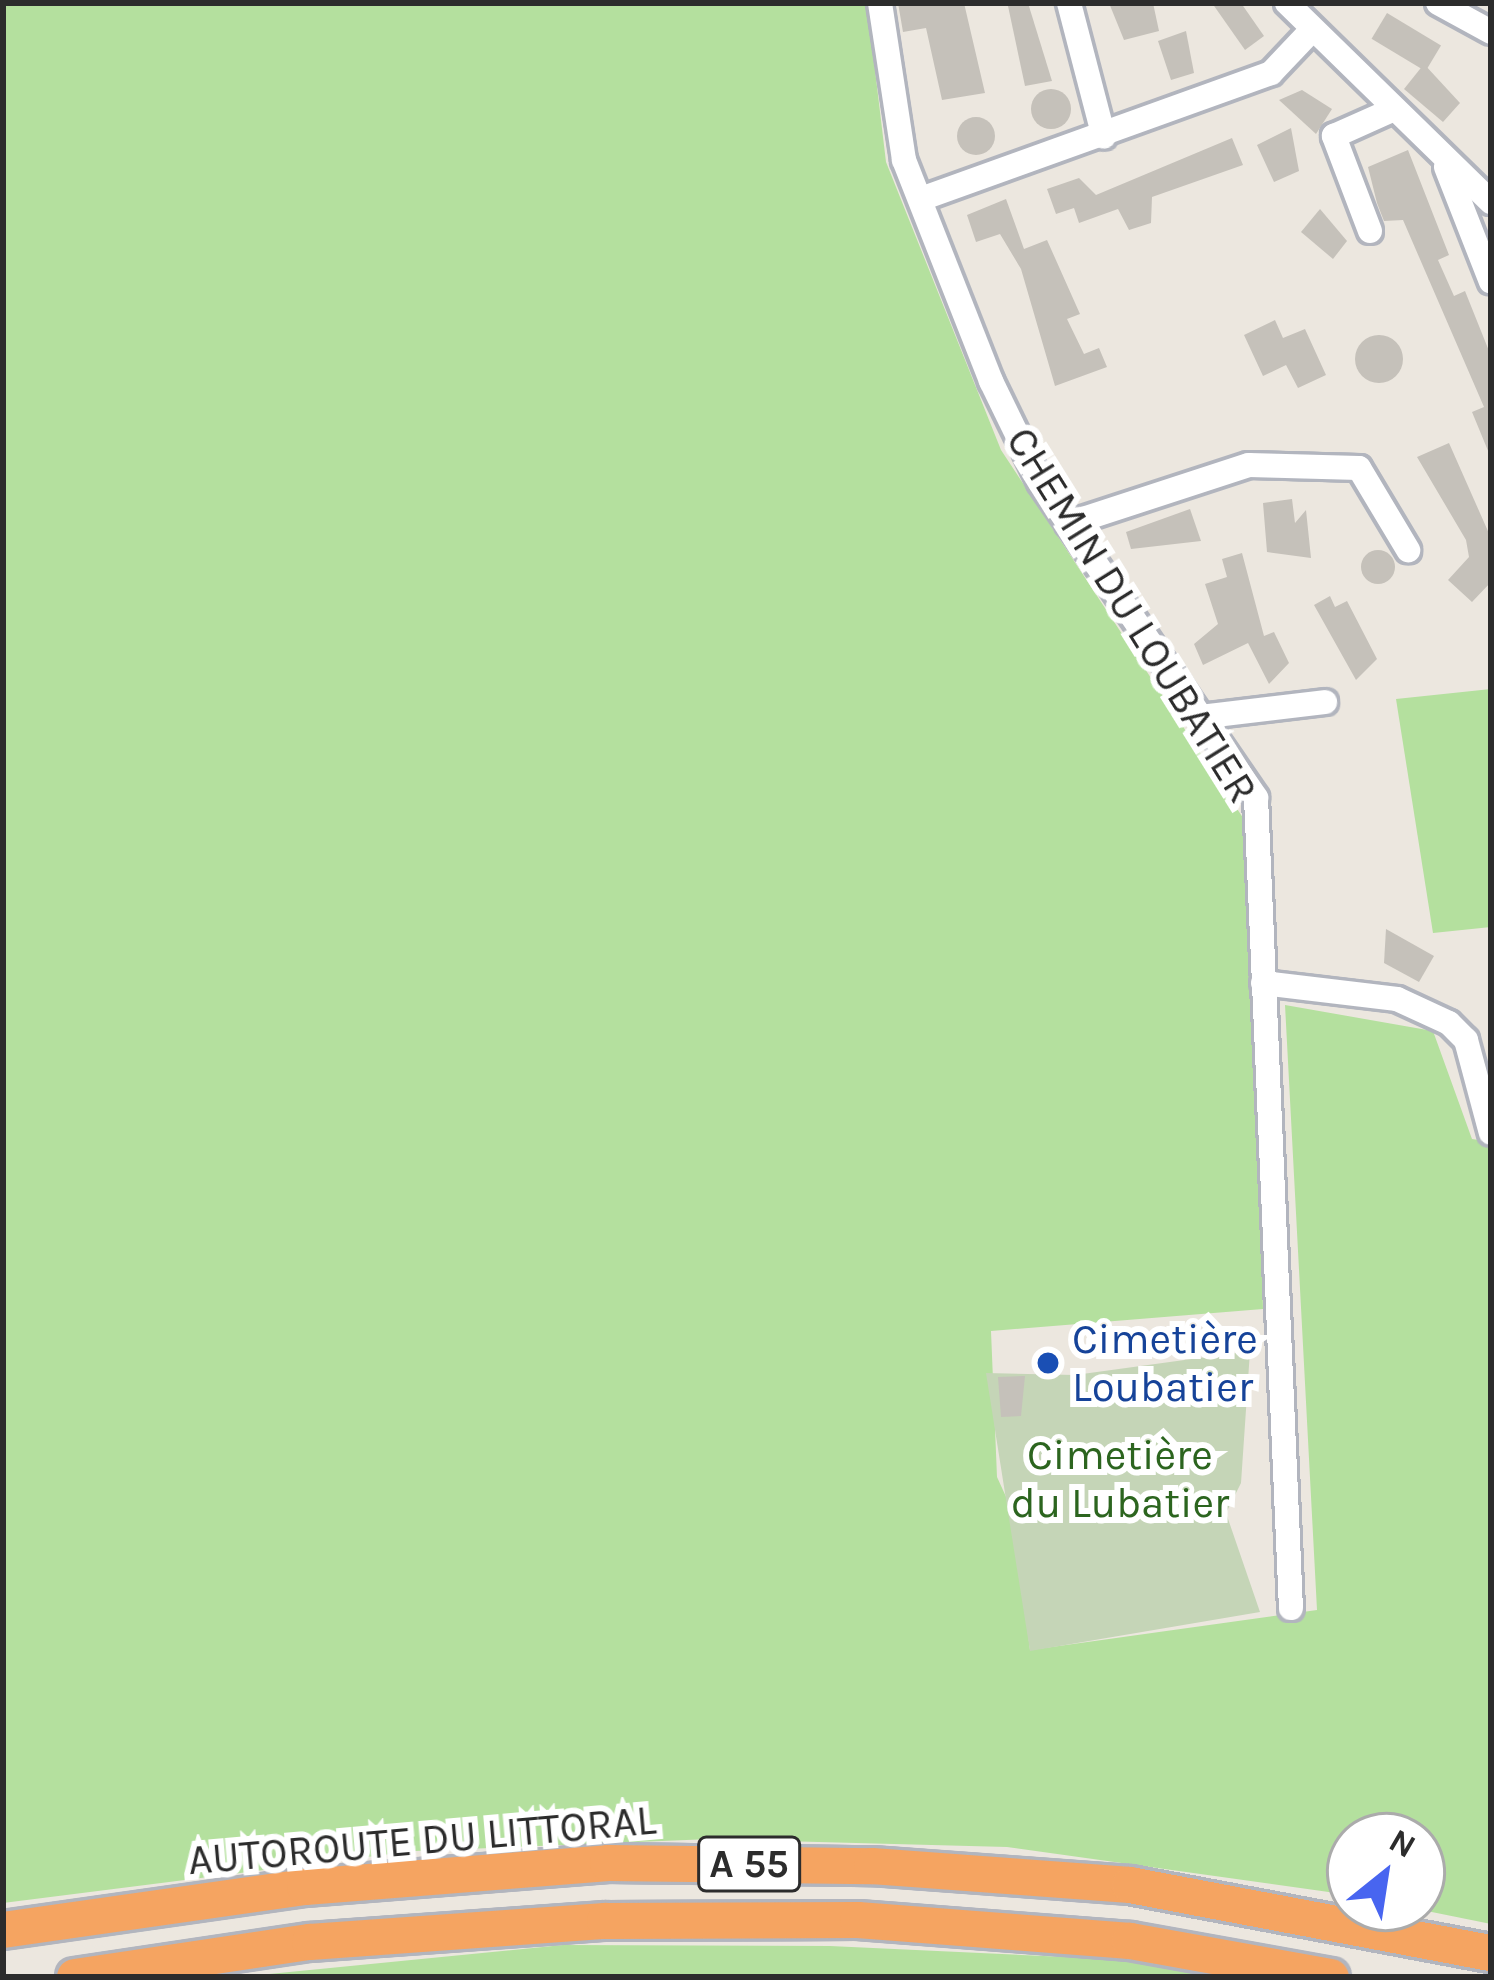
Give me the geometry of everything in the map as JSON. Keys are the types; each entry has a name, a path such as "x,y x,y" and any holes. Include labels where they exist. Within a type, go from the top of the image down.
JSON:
{"highway":[{"name":"AUTOROUTE DU LITTORAL","path":"3,1930 305,1887 608,1863 1130,1885 1423,1932 1491,1949"},
{"name":"A 55","path":"75,1977 310,1942 812,1920 1130,1941 1331,1977"}],"street":[{"name":"CHEMIN DU LOUBATIER","path":"880,3 904,160 991,381 1068,524 1256,798 1291,1608"},
{"path":"1070,3 1104,137"},
{"path":"1287,3 1308,34 1491,202"},
{"path":"1438,3 1491,32"},
{"path":"921,199 1104,137 1271,73 1308,34"},
{"path":"1370,231 1334,136 1390,111"},
{"path":"1443,160 1491,282"},
{"path":"1068,524 1250,466 1358,468 1408,550"},
{"path":"1200,717 1325,702"},
{"path":"1263,983 1396,999 1450,1023 1466,1040 1491,1133"}],"green space":[{"path":"3,3 867,3 886,162 1001,450 1251,830 1263,1309 991,1331 997,1477 1013,1512 1030,1650 1317,1610 1285,1005 1433,1031 1472,1139 1491,1142 1491,1924 1446,1915 1446,1812 1326,1812 1326,1892 1007,1847 711,1839 415,1851 3,1903"},
{"path":"1491,689 1491,927 1433,933 1396,699"},
{"name":"Cimetière du Lubatier","path":"1250,1351 1241,1483 1226,1513 1260,1612 1030,1651 986,1373 1075,1375"},
{"path":"563,1945 830,1946 1153,1961 1227,1977 240,1977"}],"building":[{"path":"898,3 964,3 985,93 942,100 926,28 903,32"},
{"path":"1028,3 1052,81 1025,86 1008,6"},
{"path":"1109,3 1153,3 1159,31 1124,40"},
{"path":"1212,3 1241,3 1264,36 1245,50"},
{"path":"1387,13 1441,45 1426,71 1372,39"},
{"path":"1186,31 1194,73 1171,80 1158,41"},
{"path":"1424,64 1460,103 1443,122 1404,89"},
{"path":"1051,89 1065,95 1071,109 1065,123 1051,129 1037,123 1031,109 1037,95"},
{"path":"1302,90 1332,109 1316,134 1279,100"},
{"path":"976,117 990,122 995,136 990,150 976,155 962,150 957,136 962,122"},
{"path":"1291,128 1299,171 1274,182 1257,145"},
{"path":"1232,138 1243,165 1152,197 1151,223 1129,230 1118,209 1079,223 1074,208 1056,214 1047,189 1079,178 1096,195"},
{"path":"1408,150 1449,255 1438,260 1454,296 1465,291 1491,356 1491,458 1472,412 1484,407 1403,220 1384,221 1377,203 1368,167"},
{"path":"1006,199 1024,249 1047,240 1080,314 1067,319 1084,354 1099,348 1107,367 1055,386 1021,269 1000,234 976,242 967,215"},
{"path":"1320,209 1347,241 1333,259 1301,232"},
{"path":"1275,320 1283,338 1305,329 1326,375 1298,388 1286,365 1263,376 1244,335"},
{"path":"1379,335 1396,342 1403,359 1396,376 1379,383 1362,376 1355,359 1362,342"},
{"path":"1449,443 1491,538 1491,582 1472,602 1448,580 1469,557 1466,540 1417,457"},
{"path":"1292,499 1295,523 1306,510 1311,558 1267,552 1263,503"},
{"path":"1190,509 1201,541 1131,549 1126,532"},
{"path":"1378,550 1390,555 1395,567 1390,579 1378,584 1366,579 1361,567 1366,555"},
{"path":"1242,553 1264,636 1274,632 1289,663 1269,684 1248,643 1203,665 1194,644 1218,624 1205,584 1227,577 1222,559"},
{"path":"1330,596 1335,607 1347,601 1377,659 1356,680 1314,605"},
{"path":"1386,929 1434,956 1419,982 1384,963"},
{"path":"1025,1376 1021,1416 1001,1417 998,1377"}],"place":[{"name":"Cimetière Loubatier","path":"1048,1363"}]}
